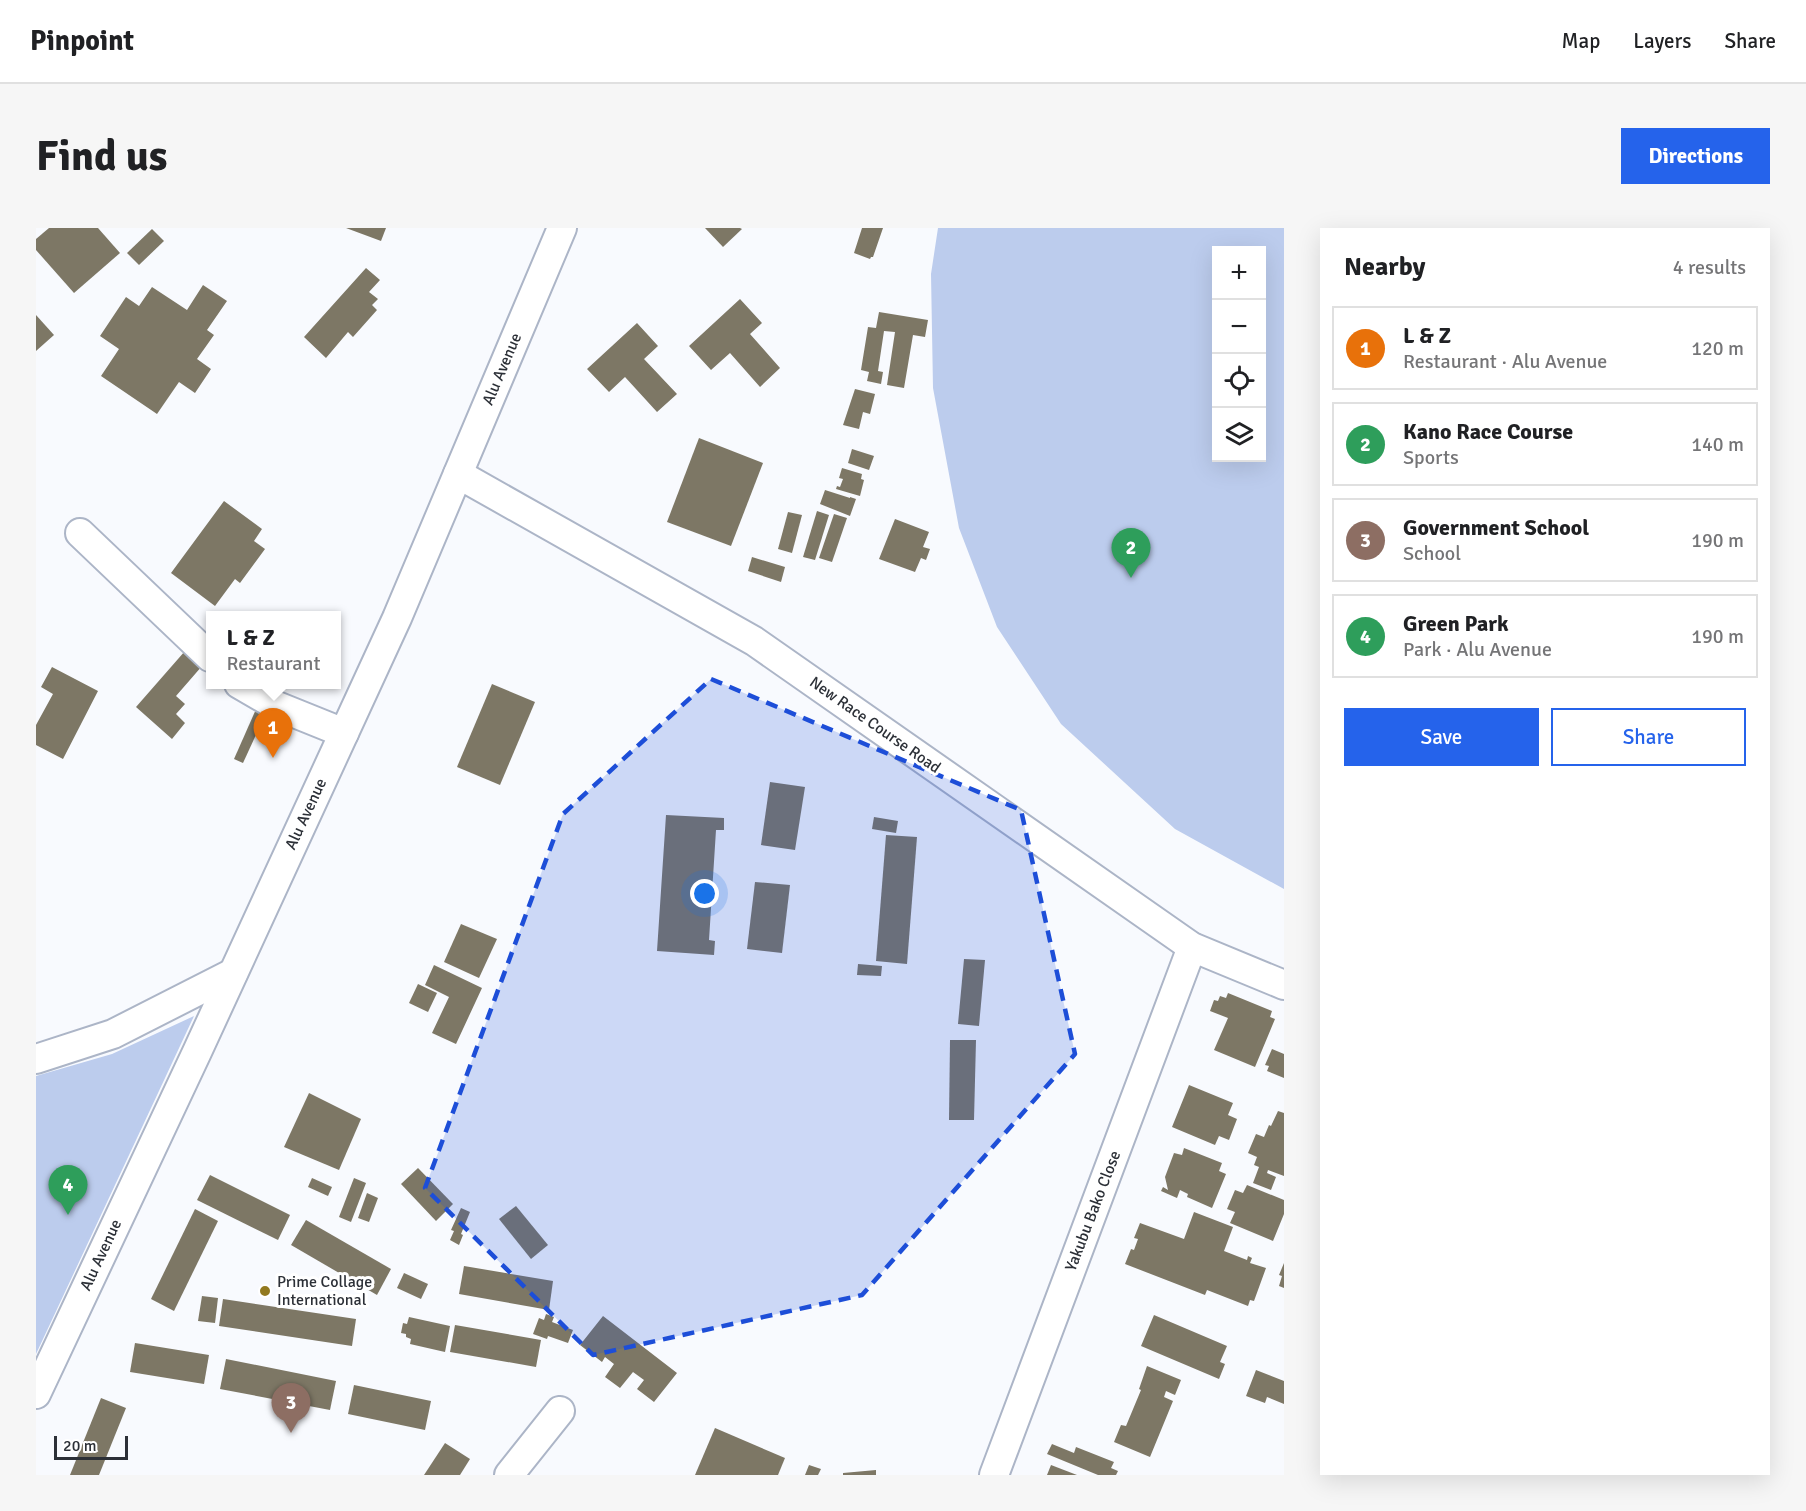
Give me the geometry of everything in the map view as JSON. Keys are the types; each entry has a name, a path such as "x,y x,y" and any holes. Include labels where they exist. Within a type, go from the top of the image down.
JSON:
{"street":[{"name":"Alu Avenue","path":"36,1394 397,618 562,228"},
{"name":"New Race Course Road","path":"458,474 754,641 1192,947 1284,985"},
{"path":"80,533 206,653"},
{"path":"248,689 277,706 344,733"},
{"name":"Yakubu Bako Close","path":"994,1475 1192,947"},
{"path":"36,1059 113,1034 233,973"},
{"path":"509,1475 560,1411"}],"highlighted area":[{"path":"711,679 1021,810 1075,1054 862,1295 593,1355 425,1188 563,814"}],"shaded area":[{"path":"938,228 1284,228 1284,889 1175,829 1061,724 997,627 959,528 933,388 931,274"},
{"path":"194,1016 36,1354 36,1076 112,1054"}],"building":[{"path":"49,228 98,228 120,253 74,293 36,250 36,239"},
{"path":"346,228 386,228 381,241"},
{"path":"705,228 740,228 742,229 723,247"},
{"path":"862,228 883,228 873,257 870,259 854,253"},
{"path":"152,229 164,241 139,265 127,253"},
{"path":"366,268 380,280 369,292 378,299 372,305 377,310 353,337 348,332 326,358 304,337"},
{"path":"203,285 227,301 207,330 214,335 197,359 211,369 195,393 179,382 157,414 101,376 119,349 100,336 126,297 139,306 152,287 187,310"},
{"path":"740,299 762,323 750,334 780,368 760,387 730,353 711,370 689,346"},
{"path":"879,312 928,320 925,337 913,335 904,388 887,385 895,332 884,331 878,371 883,372 881,384 867,381 869,372 861,370 868,327 876,328"},
{"path":"36,315 54,335 36,351"},
{"path":"637,323 658,346 644,359 677,394 657,412 625,377 609,392 587,369"},
{"path":"855,389 875,394 870,414 863,412 859,429 843,425"},
{"path":"699,438 763,463 731,546 667,522"},
{"path":"852,449 874,456 869,470 848,463"},
{"path":"842,468 862,474 861,479 864,480 860,496 836,489 837,486 840,487 843,479 839,478"},
{"path":"825,490 856,499 850,516 820,504"},
{"path":"224,501 262,529 254,541 265,549 240,583 235,579 215,606 171,573"},
{"path":"817,511 829,515 815,560 803,557"},
{"path":"788,512 802,515 792,553 778,549"},
{"path":"834,514 847,518 832,562 819,558"},
{"path":"895,519 929,532 923,547 930,549 926,560 921,558 915,572 879,559"},
{"path":"752,557 785,567 781,582 748,571"},
{"path":"192,643 206,655 206,661 176,696 185,704 176,714 185,723 172,739 136,707"},
{"path":"52,667 98,691 63,759 36,745 36,725 53,694 41,687"},
{"path":"492,684 535,702 500,785 457,767"},
{"path":"257,707 267,711 243,763 234,759"},
{"path":"770,782 805,787 795,850 761,845"},
{"path":"666,815 724,818 724,830 716,830 709,940 715,941 714,955 657,951"},
{"path":"874,817 898,821 896,833 872,829"},
{"path":"886,835 917,837 907,964 876,961"},
{"path":"755,882 790,885 782,953 747,949"},
{"path":"461,924 497,939 479,978 444,962"},
{"path":"964,959 985,960 979,1026 958,1024"},
{"path":"858,964 882,966 881,976 857,975"},
{"path":"434,965 482,988 456,1044 432,1033 449,997 425,985"},
{"path":"418,984 437,993 428,1012 409,1003"},
{"path":"1228,993 1272,1011 1270,1017 1275,1019 1255,1067 1214,1050 1228,1018 1210,1011 1214,1000 1218,1001 1220,996 1226,998"},
{"path":"950,1040 976,1040 974,1120 949,1120"},
{"path":"1272,1049 1284,1054 1284,1078 1267,1071 1269,1066 1265,1065"},
{"path":"1189,1085 1233,1103 1228,1115 1237,1119 1229,1140 1219,1136 1215,1145 1172,1127"},
{"path":"309,1093 361,1119 339,1170 284,1147"},
{"path":"1278,1111 1284,1113 1284,1176 1268,1170 1267,1173 1276,1177 1271,1190 1253,1183 1259,1167 1254,1165 1257,1157 1248,1153 1256,1134 1264,1137"},
{"path":"1184,1148 1222,1163 1219,1171 1226,1174 1212,1208 1187,1197 1188,1194 1180,1190 1177,1198 1161,1191 1163,1187 1168,1190 1165,1177 1174,1153 1182,1155"},
{"path":"418,1168 453,1204 436,1221 401,1184"},
{"path":"210,1175 290,1215 278,1240 197,1200"},
{"path":"312,1178 332,1187 328,1196 308,1187"},
{"path":"354,1178 366,1183 351,1222 339,1217"},
{"path":"1247,1185 1284,1200 1284,1214 1273,1241 1230,1223 1235,1212 1227,1209 1235,1190 1243,1193"},
{"path":"367,1193 378,1198 369,1222 358,1218"},
{"path":"516,1206 548,1245 531,1259 499,1219"},
{"path":"461,1208 470,1212 459,1245 450,1240 454,1231 451,1230"},
{"path":"195,1209 218,1221 174,1311 151,1299"},
{"path":"1194,1212 1233,1227 1224,1251 1247,1260 1248,1256 1252,1258 1250,1263 1266,1268 1254,1301 1250,1300 1248,1306 1207,1290 1205,1295 1125,1264 1131,1249 1134,1250 1138,1239 1134,1238 1140,1223 1184,1239"},
{"path":"306,1220 391,1269 377,1295 291,1245"},
{"path":"1284,1263 1284,1288 1279,1286 1282,1276 1279,1275"},
{"path":"464,1266 553,1281 549,1310 459,1294"},
{"path":"404,1273 428,1284 421,1299 397,1288"},
{"path":"202,1296 218,1298 215,1323 198,1321"},
{"path":"223,1299 356,1319 352,1346 219,1326"},
{"path":"546,1314 554,1317 552,1322 573,1330 568,1343 533,1334 539,1318 544,1320"},
{"path":"1154,1315 1227,1346 1220,1362 1225,1364 1219,1379 1141,1346"},
{"path":"603,1316 677,1373 654,1402 637,1389 644,1380 633,1372 620,1388 605,1377 614,1364 605,1357 602,1362 580,1345"},
{"path":"409,1317 450,1326 445,1352 410,1344 411,1339 401,1333 403,1323 407,1324"},
{"path":"455,1325 541,1340 536,1367 450,1352"},
{"path":"135,1343 209,1355 204,1384 130,1372"},
{"path":"226,1359 336,1381 330,1410 220,1389"},
{"path":"1147,1366 1181,1380 1175,1395 1166,1391 1164,1397 1173,1401 1150,1457 1114,1442 1121,1425 1126,1426 1141,1390 1139,1389"},
{"path":"1256,1370 1284,1381 1284,1404 1267,1397 1265,1403 1246,1396"},
{"path":"354,1385 431,1401 425,1430 348,1414"},
{"path":"101,1398 126,1408 99,1475 70,1475"},
{"path":"715,1428 785,1458 778,1475 695,1475"},
{"path":"445,1443 470,1459 460,1475 424,1475"},
{"path":"1052,1444 1074,1453 1076,1447 1114,1462 1111,1468 1118,1471 1116,1475 1098,1475 1047,1454"},
{"path":"809,1465 821,1469 818,1475 805,1475"},
{"path":"1051,1465 1077,1475 1047,1475"},
{"path":"876,1470 876,1475 843,1475 843,1473"}],"place":[{"name":"Kano Race Course","path":"1131,578"},
{"name":"L & Z","path":"273,758"},
{"name":"Green Park","path":"68,1215"},
{"name":"Prime Collage International","path":"265,1291"},
{"name":"Government School","path":"291,1433"}]}
